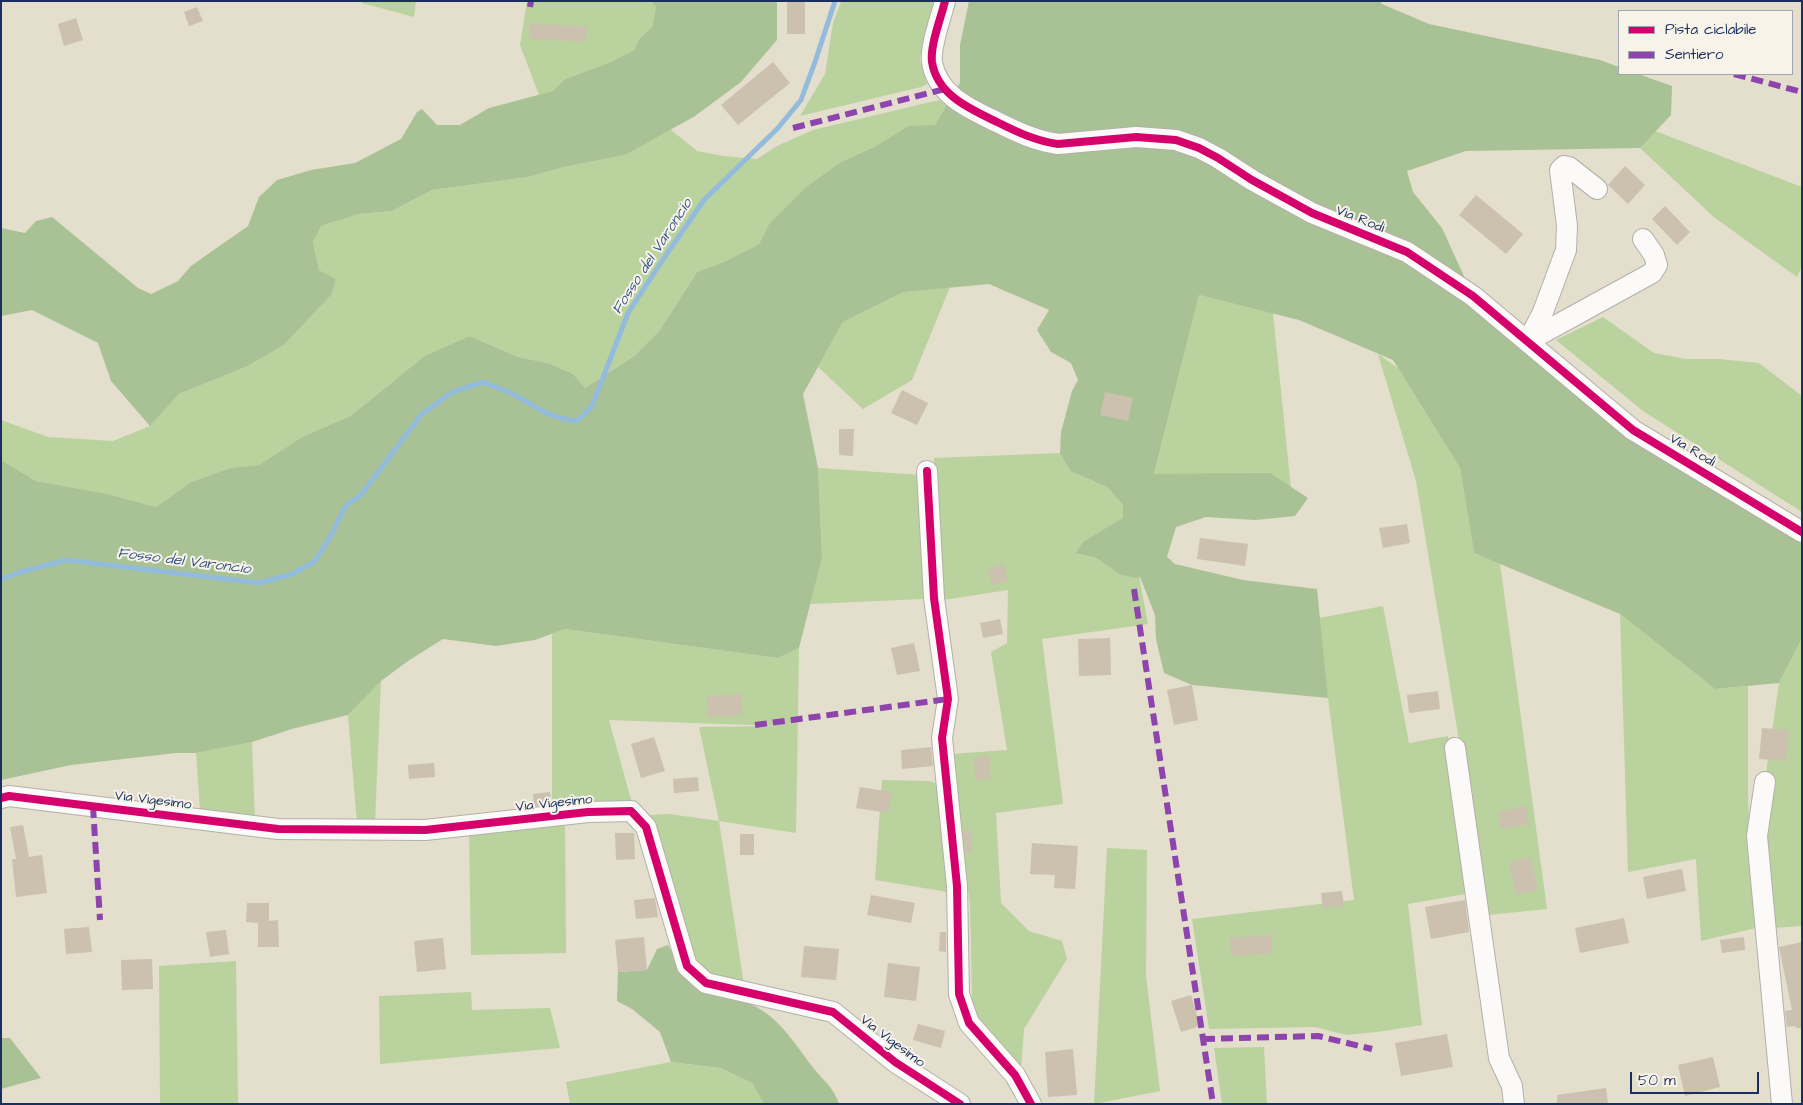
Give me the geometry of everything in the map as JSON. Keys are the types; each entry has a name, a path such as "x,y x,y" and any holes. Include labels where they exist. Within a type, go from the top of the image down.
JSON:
{"street":[{"name":"Via Rodi","path":"945,1 932,51 934,68 945,89 957,101 969,109 1016,132 1058,144 1136,137 1176,140 1199,148 1294,204 1340,226 1407,252 1473,296 1633,430 1802,532"},
{"path":"1528,341 1543,312 1566,250 1566,226 1560,170 1564,166 1569,167 1597,189"},
{"path":"1528,341 1652,273 1657,265 1654,254 1643,239"},
{"path":"927,470 934,598 948,699 942,738 957,886 959,994 969,1023 1015,1075 1031,1104"},
{"path":"1455,748 1499,1058 1512,1086 1514,1104"},
{"path":"1765,782 1757,836 1782,1104"},
{"name":"Via Vigesimo","path":"1,798 9,796 278,829 425,830 588,812 631,811 646,828 687,966 706,983 833,1012 895,1062 960,1104"}],"green space":[{"path":"362,1 416,1 414,17 362,3"},
{"path":"527,1 651,1 656,7 652,27 639,39 634,50 611,62 565,79 553,91 539,95 520,45"},
{"path":"651,1 777,1 777,40 741,82 695,116 625,155 564,167 528,177 432,190 392,211 359,214 321,226 313,242 319,270 336,279 332,294 284,345 248,366 179,394 150,426 111,381 98,343 32,310 1,316 1,228 25,233 36,221 52,217 138,288 151,294 178,281 191,266 248,226 259,197 277,180 311,170 355,163 401,139 417,112 422,109 437,125 460,125 489,108 553,91 565,79 611,62 634,50 639,39 652,27 656,7"},
{"path":"937,1 932,21 922,45 920,61 927,84 800,116 825,74 833,23 841,2"},
{"path":"969,1 1380,1 1382,4 1429,24 1600,60 1618,67 1618,75 1641,75 1672,86 1671,115 1640,148 1466,151 1407,171 1413,192 1442,228 1473,296 1592,396 1802,532 1802,638 1779,683 1715,689 1620,614 1474,553 1460,468 1393,360 1299,320 1199,295 1154,474 1270,473 1308,498 1295,516 1255,520 1206,517 1176,527 1167,557 1175,564 1243,580 1317,589 1328,698 1192,685 1164,673 1156,639 1155,615 1140,577 1136,578 1119,574 1096,558 1076,553 1084,541 1123,518 1123,505 1107,487 1070,471 1060,453 1061,432 1072,391 1078,380 1071,363 1051,352 1037,330 1049,310 989,284 904,292 843,322 803,394 818,468 822,558 799,648 778,658 565,629 535,640 496,646 443,639 381,681 348,715 292,729 252,742 196,753 176,753 71,765 1,780 1,460 36,481 108,494 156,507 191,482 230,468 259,465 302,437 350,416 425,356 470,336 518,357 548,363 573,374 585,388 634,356 660,330 697,272 726,261 759,244 769,224 805,188 841,162 874,147 909,126 935,125 960,83 960,45"},
{"path":"939,100 947,106 935,125 909,127 874,147 841,162 769,224 759,244 726,261 697,272 660,330 634,356 585,388 573,374 548,363 518,357 470,336 392,382 350,416 302,437 259,465 230,468 191,482 156,507 108,494 36,481 1,460 1,420 48,437 113,441 150,426 179,394 248,366 284,345 332,294 336,279 319,270 313,242 321,226 359,214 392,211 432,190 528,177 564,167 625,155 670,129 697,151 723,156 757,159 777,146 813,130"},
{"path":"1655,131 1802,187 1802,266 1797,277 1715,218 1640,148"},
{"path":"950,287 912,380 863,409 818,367 843,322 904,292"},
{"path":"1199,295 1273,313 1291,489 1154,475"},
{"path":"1603,317 1654,353 1686,359 1719,359 1759,363 1802,396 1802,512 1643,411 1556,340"},
{"path":"1378,354 1398,368 1460,468 1474,553 1500,563 1547,909 1488,915 1416,481"},
{"path":"1060,453 1070,471 1107,487 1123,505 1124,518 1084,541 1077,553 1096,558 1119,574 1139,576 1148,624 1042,639 1063,804 996,813 1001,903 1029,931 1062,941 1067,959 1024,1029 1021,1069 984,1029 976,1014 972,999 970,905 951,754 1007,750 991,652 1007,643 1008,590 943,600 934,458"},
{"path":"818,468 922,475 923,599 810,604 822,558"},
{"path":"1383,606 1409,743 1448,736 1471,893 1408,904 1422,1025 1346,1035 1315,1027 1209,1029 1192,919 1354,900 1319,618"},
{"path":"1620,614 1715,689 1748,686 1748,800 1756,928 1701,941 1696,859 1628,872"},
{"path":"565,629 778,658 799,648 796,833 719,821 699,727 779,726 609,720 632,803 552,810 552,634"},
{"path":"1802,638 1802,926 1772,928 1757,836 1779,683"},
{"path":"381,681 375,822 357,824 348,715"},
{"path":"252,742 255,822 200,810 196,753"},
{"path":"882,780 929,781 938,784 948,892 875,880"},
{"path":"669,814 719,821 744,985 715,976 704,969 692,957 651,826 650,815"},
{"path":"565,821 566,953 471,955 469,832"},
{"path":"1107,848 1147,850 1146,976 1160,1091 1094,1104"},
{"path":"668,945 692,986 708,993 745,1002 757,1007 777,1022 832,1089 839,1104 764,1104 752,1083 720,1068 671,1062 660,1032 632,1009 617,1001 618,972 647,970 657,949"},
{"path":"236,961 238,1104 160,1104 159,966"},
{"path":"471,992 472,1010 550,1008 560,1048 380,1064 379,996"},
{"path":"1,1038 10,1038 41,1078 1,1089"},
{"path":"1264,1047 1267,1104 1222,1104 1214,1048"},
{"path":"671,1062 719,1068 752,1083 764,1104 570,1104 566,1082"}],"building":[{"path":"787,1 805,1 805,34 787,34"},
{"path":"197,7 203,21 189,26 184,12"},
{"path":"76,18 83,40 64,46 58,24"},
{"path":"530,23 587,27 586,42 529,39"},
{"path":"773,62 790,83 738,125 721,105"},
{"path":"1625,166 1645,185 1628,204 1608,185"},
{"path":"1476,195 1523,234 1506,254 1459,215"},
{"path":"1665,206 1690,232 1677,245 1652,219"},
{"path":"902,390 928,403 917,425 891,413"},
{"path":"1105,392 1133,398 1128,421 1100,415"},
{"path":"839,429 854,429 853,456 839,455"},
{"path":"1407,524 1410,543 1383,548 1379,528"},
{"path":"1200,538 1248,544 1245,566 1197,559"},
{"path":"1004,564 1008,581 992,585 988,569"},
{"path":"1000,619 1003,634 983,638 980,623"},
{"path":"1110,638 1111,675 1079,676 1078,639"},
{"path":"914,643 920,671 897,675 891,648"},
{"path":"1192,685 1198,720 1174,725 1167,690"},
{"path":"1438,691 1440,709 1409,713 1407,695"},
{"path":"741,694 742,715 708,717 707,696"},
{"path":"1762,728 1789,730 1786,761 1759,759"},
{"path":"654,737 665,771 641,778 631,744"},
{"path":"931,747 933,766 902,769 901,750"},
{"path":"989,756 990,779 975,780 974,757"},
{"path":"434,763 435,777 409,779 408,765"},
{"path":"698,777 699,791 674,793 673,779"},
{"path":"860,787 892,792 888,813 856,808"},
{"path":"550,792 551,804 534,806 533,794"},
{"path":"1526,806 1529,824 1501,829 1498,812"},
{"path":"23,825 29,857 42,855 47,893 16,897 12,859 16,859 10,827"},
{"path":"971,830 972,853 966,853 963,831"},
{"path":"615,833 634,833 635,859 616,860"},
{"path":"740,834 754,834 754,855 740,855"},
{"path":"1032,843 1078,846 1075,889 1054,888 1055,875 1030,874"},
{"path":"1530,857 1538,890 1516,895 1509,862"},
{"path":"1682,869 1686,891 1647,899 1643,877"},
{"path":"1342,891 1344,906 1323,908 1321,893"},
{"path":"871,895 915,903 911,923 867,915"},
{"path":"655,898 658,917 636,919 634,900"},
{"path":"1465,900 1469,932 1431,939 1425,907"},
{"path":"247,903 269,903 269,921 278,920 279,947 258,947 258,923 246,922"},
{"path":"1624,918 1629,943 1580,953 1575,928"},
{"path":"89,927 92,952 66,954 64,929"},
{"path":"226,930 229,954 210,957 206,932"},
{"path":"940,932 946,932 946,952 939,951"},
{"path":"1271,935 1272,953 1231,956 1230,938"},
{"path":"644,937 647,970 618,972 615,940"},
{"path":"1744,937 1745,950 1722,953 1720,940"},
{"path":"443,938 446,969 417,972 414,941"},
{"path":"1802,942 1802,1028 1796,1028 1795,1026 1787,1027 1785,1011 1792,1010 1779,947"},
{"path":"804,946 839,949 836,980 801,977"},
{"path":"152,959 153,989 122,990 121,960"},
{"path":"888,963 920,967 916,1001 884,997"},
{"path":"1191,995 1200,1026 1181,1032 1171,1001"},
{"path":"918,1024 945,1031 941,1048 913,1040"},
{"path":"1447,1034 1453,1067 1401,1076 1395,1043"},
{"path":"1073,1049 1077,1095 1048,1097 1045,1052"},
{"path":"1713,1057 1720,1087 1685,1096 1678,1065"},
{"path":"1606,1088 1608,1104 1557,1104 1557,1095"}],"waterway":[{"name":"Fosso del Varoncio","path":"1,579 66,560 259,583 292,574 315,561 346,505 360,496 421,415 452,392 483,382 509,392 550,414 577,421 592,406 628,313 704,200 778,128 801,100 835,1"}],"marked path":[{"path":"530,7 531,1"},
{"path":"1738,75 1802,92"},
{"path":"793,128 945,89"},
{"path":"1134,589 1213,1104"},
{"path":"755,725 948,699"},
{"path":"93,806 100,920"},
{"path":"1203,1039 1318,1036 1372,1049"}],"cycle path":[{"path":"945,1 934,40 932,62 940,83 956,100 1019,133 1058,144 1136,137 1176,140 1199,148 1218,158 1252,180 1312,213 1407,252 1473,296 1633,430 1802,532"},
{"path":"927,471 934,598 948,699 942,738 957,886 959,994 969,1023 1015,1075 1031,1104"},
{"path":"1,798 9,796 278,829 425,830 588,812 631,811 646,827 687,966 706,983 833,1012 895,1062 960,1104"}]}
